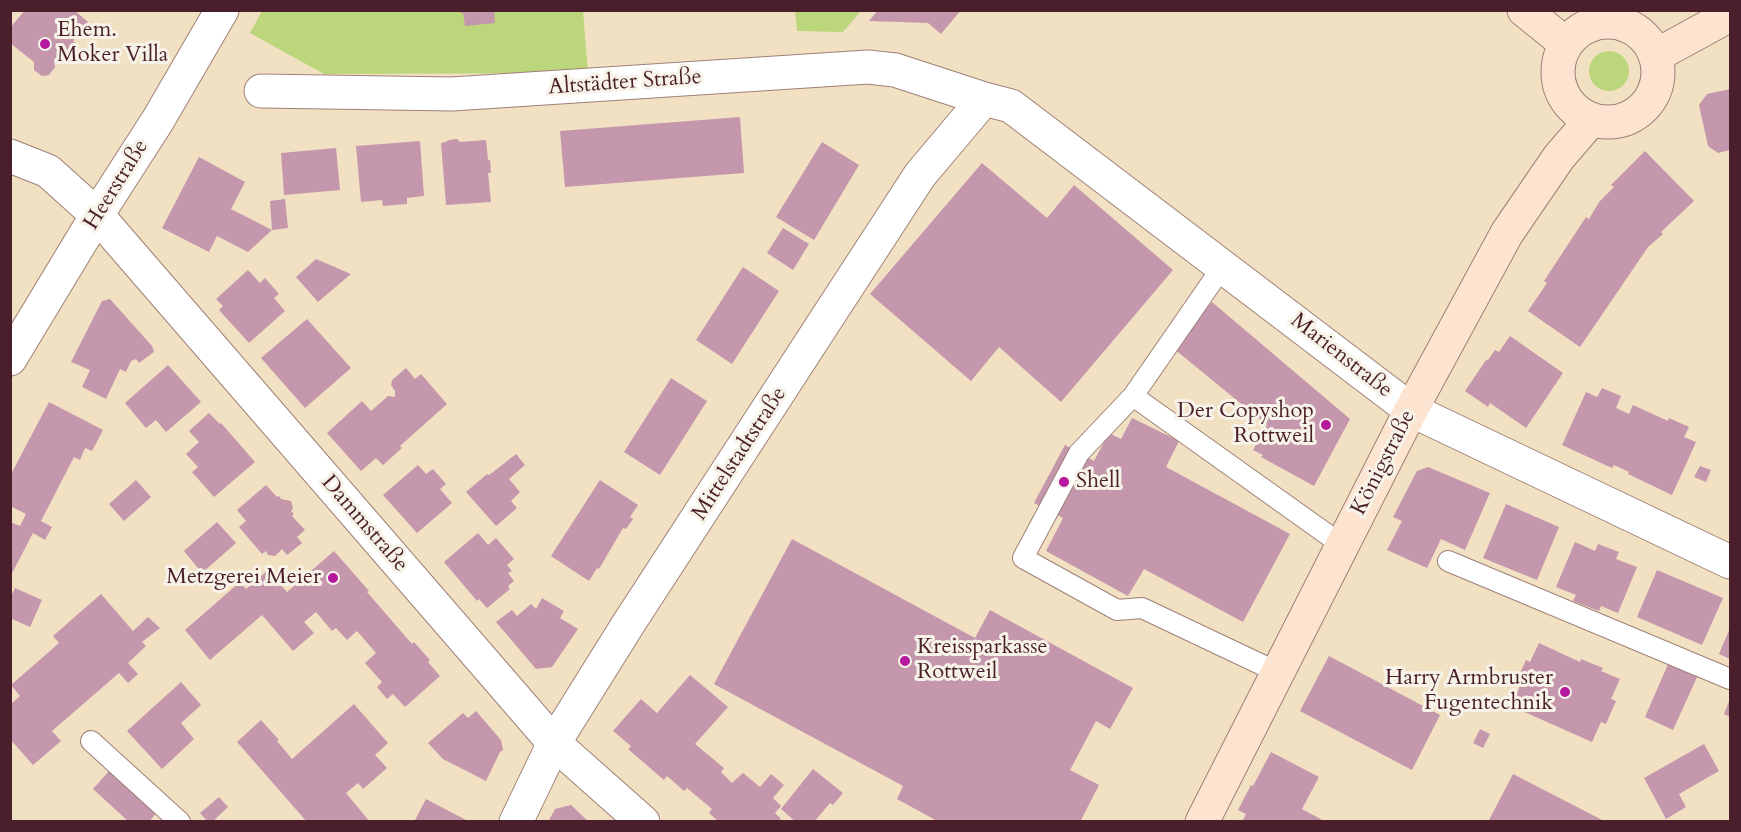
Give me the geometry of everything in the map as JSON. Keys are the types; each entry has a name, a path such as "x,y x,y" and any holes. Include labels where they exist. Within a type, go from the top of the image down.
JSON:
{"street":[{"name":"Heerstraße","path":"10,359 97,215 158,120 222,10"},
{"path":"1524,10 1566,44"},
{"path":"1655,56 1731,15"},
{"path":"1606,22 1622,24 1636,31 1648,42 1655,56 1658,71 1656,87 1649,102 1637,113 1623,121 1607,123 1591,120 1578,113 1567,102 1560,89 1557,73 1566,44 1577,33 1591,25 1606,22"},
{"name":"Altstädter Straße","path":"261,91 452,94 868,67 895,70 984,99"},
{"name":"Marienstraße","path":"984,99 1011,106 1411,410 1731,562"},
{"name":"Mittelstadtstraße","path":"516,822 554,743 627,626 920,175 984,99"},
{"name":"Königstraße","path":"1202,822 1411,410 1507,233 1559,157 1591,120"},
{"name":"Dammstraße","path":"10,156 48,171 97,215 554,743 643,822"}],"lane":[{"path":"1223,266 1133,396 1079,453 1023,558 1117,610 1142,608 1277,672"},
{"path":"1133,396 1342,544"},
{"path":"1448,561 1731,679"},
{"path":"91,741 180,822"}],"green space":[{"path":"795,10 861,11 843,32 797,31"},
{"path":"262,11 583,11 588,73 324,74 250,33"},
{"path":"1609,51 1617,52 1623,57 1628,63 1628,79 1623,85 1617,90 1609,91 1601,90 1595,85 1590,79 1589,71 1590,63 1595,57 1601,52"}],"building":[{"name":"Ehem. Moker Villa","path":"25,10 74,10 88,22 73,41 79,45 69,58 61,52 54,61 55,67 49,75 42,76 34,70 34,62 10,43 10,28"},
{"path":"459,10 494,10 495,23 465,26 463,13"},
{"path":"878,10 961,10 941,34 928,23 869,21"},
{"path":"1730,89 1730,150 1718,153 1708,146 1699,105 1707,94"},
{"path":"740,117 744,173 565,187 560,131"},
{"path":"457,139 460,142 486,140 488,160 490,160 491,173 488,173 491,202 446,205 441,143"},
{"path":"420,141 424,196 407,198 407,204 383,206 382,200 361,202 356,146"},
{"path":"822,142 859,165 814,240 776,217"},
{"path":"336,148 340,190 284,195 281,153"},
{"path":"1645,151 1694,201 1648,247 1580,347 1528,311 1547,283 1544,281 1586,217 1589,219 1599,202 1614,187 1611,185"},
{"path":"199,157 245,182 231,209 272,230 248,252 217,236 209,252 162,228"},
{"path":"982,163 1047,218 1074,185 1173,270 1061,402 999,347 971,381 870,294"},
{"path":"285,199 288,228 272,230 270,201"},
{"path":"783,228 809,244 793,270 767,253"},
{"path":"316,259 351,274 318,302 296,277"},
{"path":"743,267 779,291 732,364 696,340"},
{"path":"248,270 260,283 265,278 279,294 274,298 285,311 249,343 219,310 223,306 216,299"},
{"path":"110,299 152,346 154,352 139,363 136,359 131,361 126,372 120,369 106,399 82,387 90,370 71,362 102,301"},
{"path":"1212,302 1350,419 1314,486 1261,457 1263,455 1253,450 1267,425 1173,348"},
{"path":"307,319 351,368 305,408 261,358"},
{"path":"1510,336 1563,373 1526,428 1490,403 1488,407 1465,391 1486,360 1495,350 1499,352"},
{"path":"168,365 201,402 166,432 156,420 146,428 125,403"},
{"path":"406,368 415,379 421,374 447,404 400,446 402,448 383,465 376,458 361,471 327,433 362,401 371,411 388,396 395,397 395,391 391,385 392,380"},
{"path":"671,378 707,401 660,475 624,452"},
{"path":"1602,388 1621,396 1616,408 1629,414 1633,405 1668,421 1669,418 1689,427 1684,437 1696,442 1672,495 1614,465 1612,468 1562,445 1586,392 1597,397"},
{"path":"49,402 103,430 92,451 85,448 80,460 74,457 41,521 52,527 45,540 33,533 10,577 10,522 20,526 26,514 10,506 10,476"},
{"path":"209,413 221,423 255,462 214,497 192,472 198,467 186,454 199,442 189,431"},
{"path":"1132,418 1179,441 1166,467 1290,534 1243,622 1144,569 1128,596 1046,551 1063,518 1034,503 1065,445 1094,461 1109,433 1121,439"},
{"path":"516,454 525,465 509,479 520,492 511,501 517,508 496,526 466,492"},
{"path":"418,465 426,474 433,469 446,484 440,489 452,503 417,533 383,495"},
{"path":"1700,466 1711,470 1706,482 1694,477"},
{"path":"1428,467 1490,493 1465,550 1441,539 1427,568 1387,550 1402,521 1393,517 1417,471"},
{"path":"136,480 151,497 124,521 109,504"},
{"path":"600,480 638,505 630,517 633,519 626,529 623,528 599,569 597,568 589,581 551,556"},
{"path":"266,485 277,497 291,501 293,508 291,511 294,514 292,516 305,530 297,537 302,543 287,555 282,549 275,556 268,555 266,551 262,554 239,527 246,521 237,510"},
{"path":"1506,504 1559,527 1537,580 1483,558"},
{"path":"217,522 236,543 202,573 184,551"},
{"path":"478,533 488,545 496,538 514,559 507,565 512,571 508,573 514,581 508,586 510,589 487,608 479,599 477,601 444,562"},
{"name":"Kreissparkasse Rottweil","path":"792,539 975,638 990,610 1133,688 1110,729 1096,721 1070,770 1099,785 1080,822 939,822 897,799 903,786 714,684"},
{"path":"1575,542 1595,551 1598,544 1619,552 1616,559 1637,567 1618,613 1601,606 1599,611 1573,601 1576,595 1556,587"},
{"path":"334,551 412,644 414,642 430,660 428,662 440,676 405,707 393,694 387,699 377,687 382,682 365,663 376,653 357,631 347,640 336,628 332,631 316,612 304,622 314,633 293,651 262,615 210,660 185,630 240,582 246,589 268,570 287,592"},
{"path":"1657,570 1723,598 1702,645 1637,617"},
{"path":"15,588 42,600 30,627 10,618 10,598"},
{"path":"101,594 133,631 148,617 160,628 142,642 146,646 128,663 138,674 128,683 119,673 52,731 61,741 33,765 10,739 10,705 20,696 11,685 59,643 53,636"},
{"path":"542,598 564,611 560,618 578,629 552,667 536,669 496,622 512,610 517,616 531,604 536,609"},
{"path":"1730,628 1730,659 1719,654"},
{"name":"Harry Armbruster Fugentechnik","path":"1539,643 1580,662 1581,659 1603,668 1601,671 1620,679 1611,699 1616,701 1606,724 1601,722 1592,742 1511,706 1520,686 1515,684 1526,660 1530,662"},
{"path":"1329,656 1440,715 1412,770 1300,711"},
{"path":"1669,662 1698,675 1673,730 1645,717"},
{"path":"690,675 728,707 695,744 724,768 721,772 732,783 743,773 760,787 771,774 784,785 773,798 781,806 775,813 781,819 778,822 719,822 709,813 712,809 687,788 684,791 667,776 664,780 628,749 631,746 613,731 641,699 657,713"},
{"path":"181,682 201,705 181,723 194,739 162,769 127,731"},
{"path":"1730,699 1730,717 1724,714"},
{"path":"354,704 388,743 375,755 387,768 363,789 358,783 346,793 370,822 307,822 237,742 261,720 292,759"},
{"path":"476,711 501,740 503,750 486,781 443,759 428,743 463,713 468,718"},
{"path":"1480,729 1490,734 1483,748 1473,743"},
{"path":"1704,744 1719,771 1679,794 1686,807 1666,819 1644,778"},
{"path":"1271,752 1319,777 1302,809 1326,822 1242,822 1246,814 1238,810"},
{"path":"813,769 843,793 833,805 830,803 814,822 796,822 781,809"},
{"path":"110,770 157,812 149,822 129,822 93,789"},
{"path":"1513,774 1606,822 1488,822"},
{"path":"219,797 228,807 212,822 208,822 200,813"},
{"path":"426,799 466,820 465,822 414,822"},
{"path":"571,805 589,822 548,822 555,809"}],"place":[{"name":"Ehem. Moker Villa","path":"45,44"},
{"name":"Der Copyshop Rottweil","path":"1326,425"},
{"name":"Shell","path":"1064,482"},
{"name":"Metzgerei Meier","path":"333,578"},
{"name":"Kreissparkasse Rottweil","path":"905,661"},
{"name":"Harry Armbruster Fugentechnik","path":"1565,692"}]}
